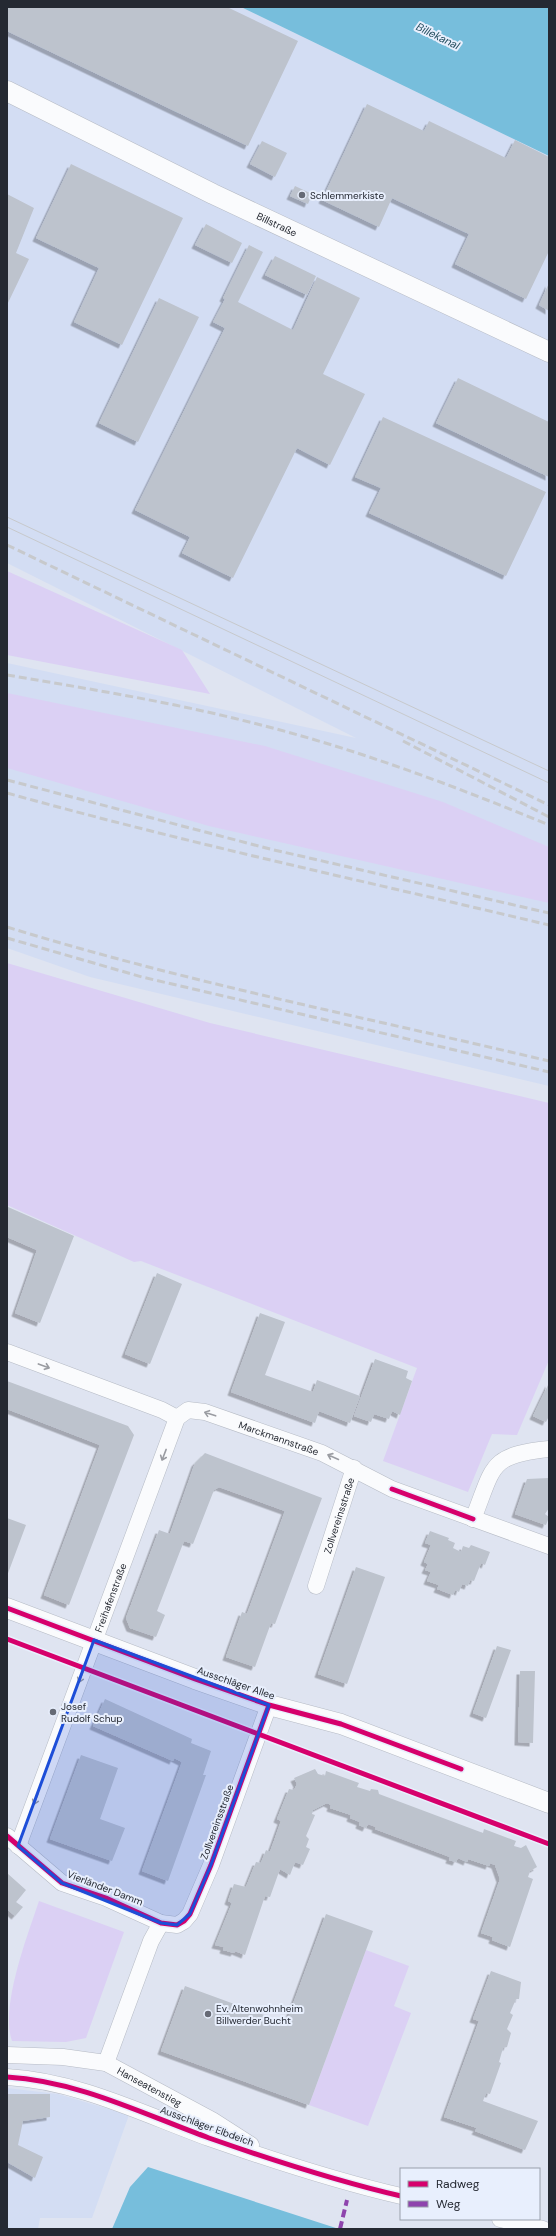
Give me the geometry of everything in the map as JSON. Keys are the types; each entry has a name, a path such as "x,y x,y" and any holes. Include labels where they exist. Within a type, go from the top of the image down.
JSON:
{"street":[{"name":"Billstraße","path":"7,91 213,194 549,352"},
{"path":"7,1352 162,1410 177,1418"},
{"name":"Marckmannstraße","path":"177,1418 188,1410 205,1412 322,1453 354,1468 392,1490 549,1546"},
{"name":"Freihafenstraße","path":"13,1841 94,1640 177,1418"},
{"path":"473,1519 497,1463 513,1454 549,1449"},
{"name":"Zollvereinsstraße","path":"316,1586 354,1468"},
{"name":"Ausschläger Allee","path":"7,1608 269,1705 341,1724 549,1803"},
{"name":"Zollvereinsstraße","path":"161,1923 177,1925 184,1921 194,1907 211,1866 269,1705"},
{"name":"Vierländer Damm","path":"13,1841 62,1883 113,1901 161,1923"},
{"name":"Hanseatenstieg","path":"106,2063 151,1941 161,1923"},
{"name":"Hanseatenstieg","path":"7,2055 63,2056 106,2063 212,2120 275,2160"},
{"name":"Ausschläger Elbdeich","path":"7,2076 66,2085 92,2093 275,2160 352,2185 400,2196"},
{"path":"504,2220 544,2229"}],"highlighted area":[{"path":"94,1640 269,1705 211,1865 190,1914 177,1925 161,1923 62,1883 18,1846"}],"shaded area":[{"path":"7,7 241,7 549,156 549,1086 90,977 7,948 7,663 356,738 7,563"},
{"path":"7,571 182,650 210,694 7,655"},
{"path":"7,693 265,746 443,802 549,847 549,903 209,826 7,768"},
{"path":"7,963 210,1023 549,1103 549,1360 517,1435 492,1434 468,1492 383,1461 417,1368 141,1261 134,1262 7,1205"},
{"path":"39,1901 124,1932 86,2038 66,2042 12,2041 9,2027 9,2010 12,1991 22,1952"},
{"path":"366,1950 409,1966 394,2006 411,2013 368,2126 309,2105"},
{"path":"7,2088 58,2094 129,2115 92,2218 40,2218 38,2229 7,2229"}],"water":[{"name":"Billekanal","path":"241,7 549,7 549,156"},
{"path":"148,2167 339,2229 112,2229 130,2187"}],"building":[{"path":"7,7 227,7 298,41 248,146 7,31"},
{"path":"367,104 424,131 429,121 506,158 515,140 549,157 549,251 526,299 455,264 469,234 392,198 379,227 322,200"},
{"path":"262,141 287,153 275,177 250,164"},
{"path":"71,164 183,218 122,345 74,322 99,268 36,238"},
{"path":"295,186 312,194 308,204 290,196"},
{"path":"7,194 34,208 16,253 29,259 7,305"},
{"path":"206,224 242,243 232,263 195,245"},
{"path":"249,245 263,252 238,302 293,330 317,277 360,298 323,374 365,394 330,465 297,448 233,578 182,553 190,537 135,510 225,328 213,322"},
{"path":"275,256 316,276 307,295 265,275"},
{"path":"549,283 549,311 539,305"},
{"path":"159,298 199,317 138,442 99,423"},
{"path":"458,378 549,422 549,477 436,423"},
{"path":"383,417 546,492 506,576 369,513 381,488 355,477"},
{"path":"8,1207 74,1236 40,1323 15,1313 37,1250 7,1237"},
{"path":"157,1273 182,1284 150,1364 125,1354"},
{"path":"260,1313 285,1322 265,1375 313,1392 317,1380 360,1396 350,1423 319,1411 315,1423 231,1392"},
{"path":"375,1359 408,1371 406,1378 412,1381 400,1415 392,1411 389,1419 374,1414 371,1422 354,1416"},
{"path":"7,1381 128,1426 134,1435 69,1605 44,1595 100,1445 7,1409"},
{"path":"549,1383 549,1416 546,1422 533,1416"},
{"path":"205,1453 322,1498 275,1624 271,1623 255,1667 226,1657 242,1612 247,1614 285,1511 219,1487 214,1490 193,1544 184,1541 157,1611 165,1615 156,1637 130,1628 126,1618 159,1530 170,1534 195,1463"},
{"path":"549,1478 549,1508 545,1514 549,1517 546,1525 515,1514 527,1479"},
{"path":"7,1518 26,1525 7,1576"},
{"path":"430,1531 449,1538 448,1540 455,1543 453,1548 461,1552 463,1546 469,1548 471,1545 490,1552 485,1565 481,1563 474,1581 470,1580 468,1586 462,1584 459,1592 455,1590 453,1595 437,1589 439,1585 427,1581 431,1572 425,1570 428,1564 424,1562 431,1545 425,1543"},
{"path":"356,1567 385,1577 347,1684 318,1674"},
{"path":"497,1646 511,1650 486,1718 473,1713"},
{"path":"520,1671 535,1671 533,1743 518,1742"},
{"path":"105,1699 192,1739 191,1743 211,1751 203,1775 206,1775 168,1881 142,1871 182,1762 174,1758 173,1761 93,1726"},
{"path":"81,1755 118,1768 100,1819 125,1828 112,1861 50,1839"},
{"path":"315,1769 318,1774 325,1776 326,1771 359,1783 357,1787 370,1791 371,1789 378,1790 379,1794 483,1833 484,1829 516,1841 514,1846 521,1848 526,1845 537,1867 530,1871 528,1877 533,1879 510,1947 492,1940 493,1937 481,1933 500,1879 495,1865 490,1863 489,1866 468,1859 467,1862 458,1858 456,1862 449,1860 450,1857 375,1829 376,1827 368,1824 366,1828 359,1825 360,1822 350,1818 351,1815 330,1808 331,1805 327,1803 313,1810 312,1814 315,1815 306,1836 309,1839 306,1847 310,1849 303,1865 295,1862 290,1875 280,1869 270,1897 265,1896 245,1955 235,1951 234,1953 223,1950 224,1947 215,1945 232,1903 228,1901 234,1884 246,1887 256,1862 261,1863 266,1850 270,1852 281,1821 277,1819 289,1789 294,1790 297,1784 294,1778"},
{"path":"7,1873 26,1890 16,1902 23,1907 15,1916 7,1909"},
{"name":"Ev. Altenwohnheim Billwerder Bucht","path":"326,1914 373,1931 309,2105 161,2051 185,1986 286,2023"},
{"path":"491,1971 521,1982 519,1999 516,1999 510,2013 513,2015 507,2029 511,2033 507,2047 503,2048 499,2062 501,2063 490,2094 486,2093 483,2101 538,2121 525,2150 475,2131 477,2128 444,2117 479,2021 473,2019"},
{"path":"7,2094 50,2094 50,2117 23,2121 18,2145 43,2157 35,2178 7,2162"}],"tram line":[{"path":"7,517 549,771"},
{"path":"7,527 549,783"}],"railway":[{"path":"7,545 549,805"},
{"path":"7,675 161,702 223,715 291,733 402,768 549,825"},
{"path":"403,741 549,817"},
{"path":"7,780 270,849 549,913"},
{"path":"7,793 142,829 277,862 549,925"},
{"path":"7,927 74,947 209,982 549,1061"},
{"path":"7,938 142,977 549,1072"}],"marked path":[{"path":"340,2229 347,2200"}],"cycle path":[{"path":"392,1489 473,1519"},
{"path":"7,1608 195,1679 269,1705 341,1724 461,1769"},
{"path":"7,1639 549,1844"},
{"path":"7,1836 62,1883 106,1898 161,1923 177,1925 184,1921 190,1914 211,1865 269,1705"},
{"path":"7,2077 33,2080 85,2092 135,2109 209,2138 304,2170 400,2196"}],"place":[{"name":"Schlemmerkiste","path":"302,195"},
{"name":"Josef Rudolf Schup","path":"53,1712"},
{"name":"Ev. Altenwohnheim Billwerder Bucht","path":"208,2014"}]}
